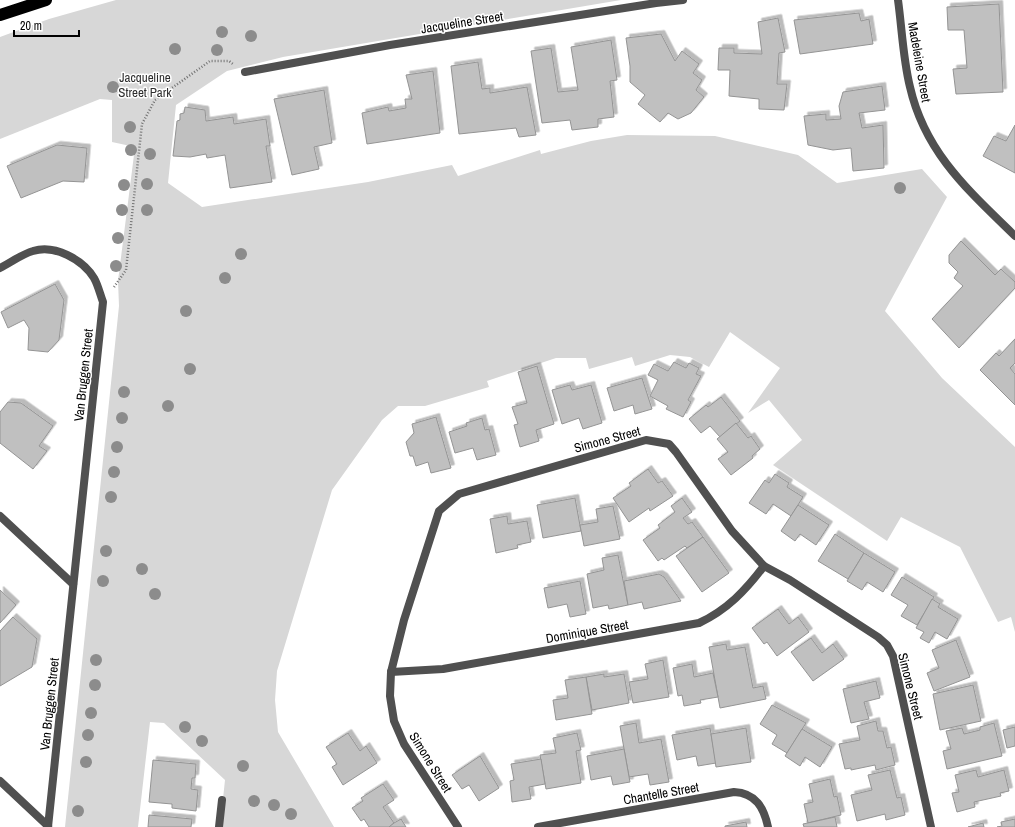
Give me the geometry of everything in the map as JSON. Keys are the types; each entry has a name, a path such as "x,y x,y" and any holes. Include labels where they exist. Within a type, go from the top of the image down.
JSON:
{"highway":[{"path":"0,15 46,0"}],"street":[{"name":"Jacqueline Street","path":"245,72 397,44 656,2 683,0"},
{"name":"Madeleine Street","path":"898,0 909,86 922,124 935,149 955,177 1015,236"},
{"name":"Van Bruggen Street","path":"0,268 33,251 46,249 58,251 70,256 87,269 94,278 102,302 48,827"},
{"name":"Simone Street","path":"458,827 404,744 394,720 390,696 391,672 404,620 439,511 445,504 459,494 646,440 669,444 732,530 764,566 790,580 872,633 887,646 893,656 931,827"},
{"path":"0,516 73,584"},
{"name":"Dominique Street","path":"391,672 443,670 699,623 712,617 737,598 749,586 764,566"},
{"path":"0,781 48,827"},
{"name":"Chantelle Street","path":"538,827 734,792 746,794 757,801 765,813 768,827"},
{"path":"219,827 222,800"}],"path":[{"path":"102,302 126,270 142,124 155,100 210,61 229,61 245,72"}],"green space":[{"name":"Jacqueline Street Park","path":"116,0 621,0 283,57 227,71 176,105 168,183 202,207 368,182 452,165 458,176 540,150 541,154 591,141 627,135 715,136 798,155 837,183 922,169 947,197 885,311 942,378 1015,447 1015,632 1011,617 998,622 960,547 901,517 887,541 773,465 802,440 769,400 748,413 780,368 730,332 709,367 690,357 670,355 635,366 632,357 589,369 586,358 556,358 487,381 489,387 425,406 398,406 382,420 332,490 277,671 275,700 278,732 334,827 220,827 225,780 164,723 150,722 138,827 65,827 119,306 118,281 135,147 112,142 112,100 100,99 0,139 0,37 49,19"}],"building":[{"path":"999,4 1003,92 956,94 953,69 967,68 964,30 948,30 947,7"},
{"path":"859,13 861,21 869,19 873,44 800,54 794,20"},
{"path":"778,18 785,52 779,53 777,84 787,84 784,110 759,109 759,99 729,96 730,70 718,70 719,48 734,48 734,53 762,54 758,22"},
{"path":"661,34 675,61 682,51 699,64 693,73 702,80 696,90 704,97 691,113 678,119 668,113 660,122 638,104 645,95 630,82 630,66 626,38"},
{"path":"611,40 617,80 610,81 614,117 598,119 598,127 572,130 570,120 542,123 531,51 551,48 558,92 578,90 571,47"},
{"path":"478,62 482,89 490,88 490,93 527,87 536,135 519,137 516,128 459,134 451,66"},
{"path":"433,71 440,133 367,144 362,113 388,107 389,111 406,108 405,99 412,99 406,75"},
{"path":"882,86 885,110 859,113 862,128 883,125 884,168 853,171 851,148 833,150 808,145 804,116 826,114 826,120 841,119 839,106 843,92"},
{"path":"324,90 332,143 314,147 319,169 292,175 274,99"},
{"path":"185,107 205,110 206,121 233,117 234,124 266,119 270,146 266,146 272,182 230,188 225,155 207,158 206,154 190,157 173,156 177,121 180,120 180,114 184,113"},
{"path":"1015,125 1015,173 983,156 994,136 1006,141"},
{"path":"57,145 87,148 84,182 63,181 21,198 7,166"},
{"path":"961,241 995,275 1001,269 1015,282 1015,288 959,348 932,319 963,286 954,278 958,272 949,263 949,255"},
{"path":"55,284 64,300 59,340 48,352 28,350 29,328 24,320 8,328 1,312"},
{"path":"1015,339 1015,363 1010,368 1015,374 1015,405 980,370 996,353 999,356"},
{"path":"674,362 686,368 689,363 699,368 696,374 701,376 688,400 691,402 683,417 666,409 668,406 650,396 658,380 648,375 654,364 668,371"},
{"path":"537,366 554,424 536,430 539,441 520,447 514,425 518,424 512,407 527,403 518,372"},
{"path":"642,378 652,409 635,414 633,405 614,411 607,388"},
{"path":"570,385 572,390 591,385 602,423 583,429 579,418 562,424 552,390"},
{"path":"721,397 740,421 720,437 710,426 701,433 689,419 706,405 708,407"},
{"path":"8,402 21,403 53,426 39,446 47,451 33,469 0,443 0,412"},
{"path":"436,417 451,468 431,473 428,462 416,466 413,456 410,456 406,442 414,433 412,424"},
{"path":"482,418 485,430 489,429 496,455 477,460 473,448 455,453 449,432 467,426 466,423"},
{"path":"736,423 748,438 751,436 760,449 752,456 753,458 731,475 718,459 728,452 717,439"},
{"path":"648,469 658,483 662,481 673,496 650,511 649,508 629,522 613,498 631,486 629,483"},
{"path":"775,474 789,483 787,487 803,497 791,516 773,504 766,514 749,503 765,480 769,483"},
{"path":"575,498 581,531 543,538 537,505"},
{"path":"682,498 692,512 683,518 688,524 692,522 703,537 687,548 685,546 664,560 662,558 658,561 643,540 660,528 658,525 675,512 671,506"},
{"path":"798,505 829,525 816,545 800,534 795,541 781,531"},
{"path":"613,506 620,539 584,546 580,525 598,522 596,509"},
{"path":"507,516 508,524 527,521 531,542 517,545 518,548 496,553 490,519"},
{"path":"835,534 864,553 848,579 818,561"},
{"path":"703,537 729,573 702,592 676,556"},
{"path":"864,553 895,572 883,592 867,582 862,590 847,581"},
{"path":"618,555 628,605 609,609 608,605 593,608 587,574 604,570 602,558"},
{"path":"659,574 664,577 681,601 644,609 642,602 628,605 624,581"},
{"path":"902,577 934,597 917,625 901,616 908,605 891,595"},
{"path":"580,581 586,614 570,617 567,604 548,608 544,588"},
{"path":"0,590 16,605 0,623"},
{"path":"932,599 940,604 938,607 958,619 947,639 935,632 929,643 920,638 924,632 916,628"},
{"path":"778,609 789,624 798,617 809,632 777,656 767,642 764,644 752,628"},
{"path":"13,617 37,639 32,667 0,686 0,631"},
{"path":"811,638 822,653 833,644 844,659 813,681 791,652"},
{"path":"956,640 970,677 934,691 927,673 939,668 932,650"},
{"path":"726,644 727,650 745,647 753,688 763,686 766,699 720,708 709,647"},
{"path":"663,660 669,697 633,703 629,682 648,679 645,664"},
{"path":"692,664 694,677 713,673 718,697 700,700 701,703 684,706 682,695 678,696 673,668"},
{"path":"604,674 604,677 624,674 629,703 592,710 586,677"},
{"path":"586,677 592,714 556,720 553,700 568,698 565,680"},
{"path":"876,681 880,698 864,702 869,719 851,723 843,689"},
{"path":"973,685 981,721 940,730 933,694"},
{"path":"772,705 806,723 787,753 772,744 777,735 760,724"},
{"path":"876,721 878,731 883,731 887,748 891,747 895,765 876,770 875,765 851,770 851,768 845,769 839,744 860,740 857,726"},
{"path":"636,723 639,743 661,739 669,782 650,785 648,774 629,777 620,726"},
{"path":"994,723 1002,756 947,769 943,751 951,749 946,731 962,728 964,734 980,730 980,727"},
{"path":"1015,727 1015,746 1007,748 1003,730"},
{"path":"710,728 716,763 698,766 696,756 677,760 672,735"},
{"path":"746,728 751,762 716,767 711,734"},
{"path":"802,729 832,747 820,767 805,757 800,766 785,756"},
{"path":"348,733 360,751 366,746 377,763 343,785 332,767 337,764 326,747"},
{"path":"577,733 581,750 576,751 581,783 546,789 540,755 556,753 553,738"},
{"path":"624,749 630,782 613,785 611,776 591,780 587,756"},
{"path":"480,756 499,788 479,801 469,785 462,789 452,775"},
{"path":"541,759 545,784 529,787 531,799 512,802 510,781 514,780 511,764"},
{"path":"153,760 196,764 195,778 192,778 191,789 198,790 196,811 172,808 172,804 149,802"},
{"path":"890,770 897,798 901,797 905,815 886,820 885,814 857,821 851,795 872,790 868,775"},
{"path":"976,770 978,777 1004,770 1009,791 1000,793 1001,796 974,802 975,807 957,812 952,793 959,792 955,775"},
{"path":"830,779 834,797 837,796 841,815 808,823 804,804 813,802 809,784"},
{"path":"383,784 394,800 383,807 394,823 389,827 369,827 364,819 361,821 352,808 363,801 361,798"},
{"path":"149,815 192,819 191,827 148,827"},
{"path":"835,817 837,827 804,827 803,824"},
{"path":"401,819 406,827 389,827 394,823"},
{"path":"1015,819 1015,827 997,827 1002,826 1001,822"},
{"path":"746,822 747,827 725,827 725,826"},
{"path":"983,823 984,827 968,827"}]}
